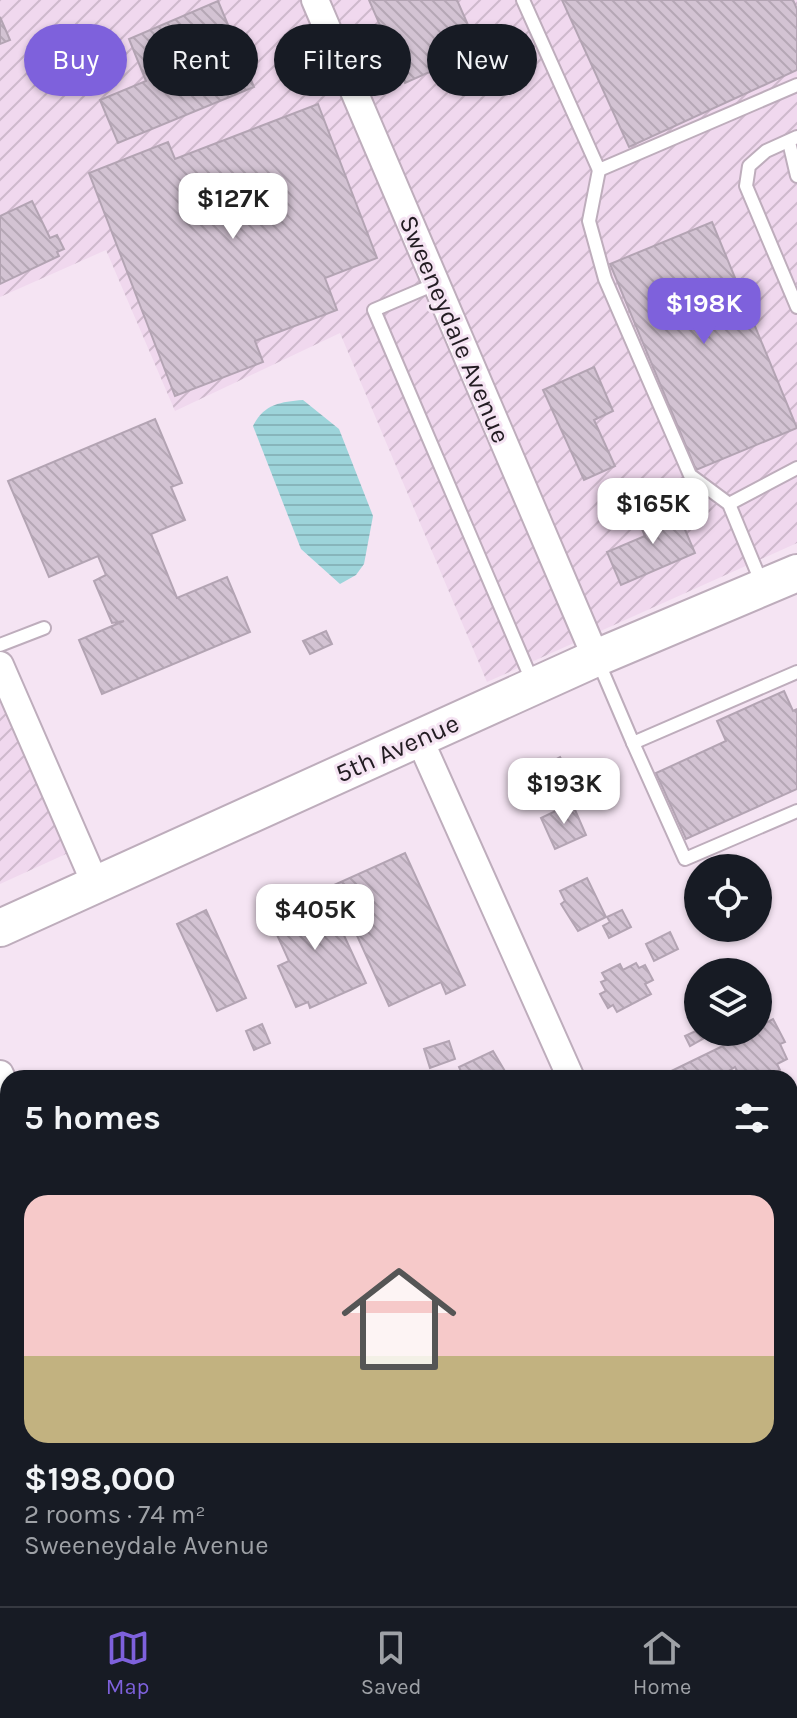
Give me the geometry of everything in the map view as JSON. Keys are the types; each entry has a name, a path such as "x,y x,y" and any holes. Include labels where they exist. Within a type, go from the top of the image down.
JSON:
{"main road":[{"name":"5th Avenue","path":"0,928 596,658 797,573"}],"street":[{"name":"Sweeneydale Avenue","path":"315,0 596,658"},
{"path":"0,665 95,883"},
{"path":"419,738 567,1070"}],"lane":[{"path":"523,0 599,170 589,221 605,279 690,475 729,504 763,588"},
{"path":"599,170 797,85"},
{"path":"797,176 793,140 766,151 749,166 746,186 797,307"},
{"path":"435,284 374,310 534,686"},
{"path":"729,504 797,468"},
{"path":"0,645 44,628"},
{"path":"596,658 685,859 797,811"},
{"path":"633,743 797,672"}],"shaded area":[{"path":"0,0 797,0 797,543 487,682 340,333 175,411 106,250 0,297"},
{"path":"0,670 79,848 0,884"}],"water":[{"path":"303,400 339,429 373,516 364,564 356,575 340,584 301,549 253,426 268,409"}],"building":[{"path":"369,0 457,0 468,24 427,24 427,73 411,80 411,24 379,24"},
{"path":"562,0 793,0 797,9 797,70 629,147"},
{"path":"218,1 228,24 164,24"},
{"path":"0,17 10,40 0,44"},
{"path":"143,33 143,74 129,39"},
{"path":"143,82 143,96 232,96 118,143 100,100 110,96 127,96 127,89"},
{"path":"318,104 377,258 325,278 337,310 255,341 263,362 175,396 89,173 168,142 175,159"},
{"path":"32,201 50,238 57,235 64,249 57,252 59,256 0,284 0,216"},
{"path":"712,222 797,428 696,470 610,264"},
{"path":"594,367 613,411 594,420 615,466 584,480 543,390"},
{"path":"155,419 182,483 171,487 185,520 151,534 177,598 227,577 250,632 102,694 79,640 124,621 112,623 94,581 106,575 98,556 49,577 8,481"},
{"path":"674,504 695,553 621,585 607,552 645,536 638,520"},
{"path":"326,631 332,644 310,654 303,641"},
{"path":"784,691 793,711 797,709 797,789 686,839 656,773 726,741 717,721"},
{"path":"560,757 565,767 576,761 593,794 575,804 570,795 557,802 544,776 552,772 547,764"},
{"path":"572,803 586,835 555,849 541,818"},
{"path":"405,853 465,985 446,994 441,982 389,1006 334,885"},
{"path":"587,878 606,917 578,931 561,904 565,901 560,891"},
{"path":"323,890 366,983 310,1008 308,1002 296,1007 278,966 289,961 268,915"},
{"path":"206,910 246,998 217,1011 177,924"},
{"path":"622,910 631,927 609,938 603,926 610,922 607,917"},
{"path":"670,932 678,949 654,961 646,944"},
{"path":"636,963 639,968 645,965 653,980 645,984 651,994 617,1012 613,1005 608,1008 600,994 606,991 601,982 606,980 602,973 620,964 623,970"},
{"path":"773,1019 785,1042 780,1044 787,1059 777,1064 780,1070 737,1070 735,1067 730,1070 673,1070 723,1046 772,1046"},
{"path":"262,1024 270,1043 254,1050 246,1031"},
{"path":"449,1041 455,1059 430,1068 424,1049"},
{"path":"493,1051 504,1070 460,1070 459,1067"}]}
